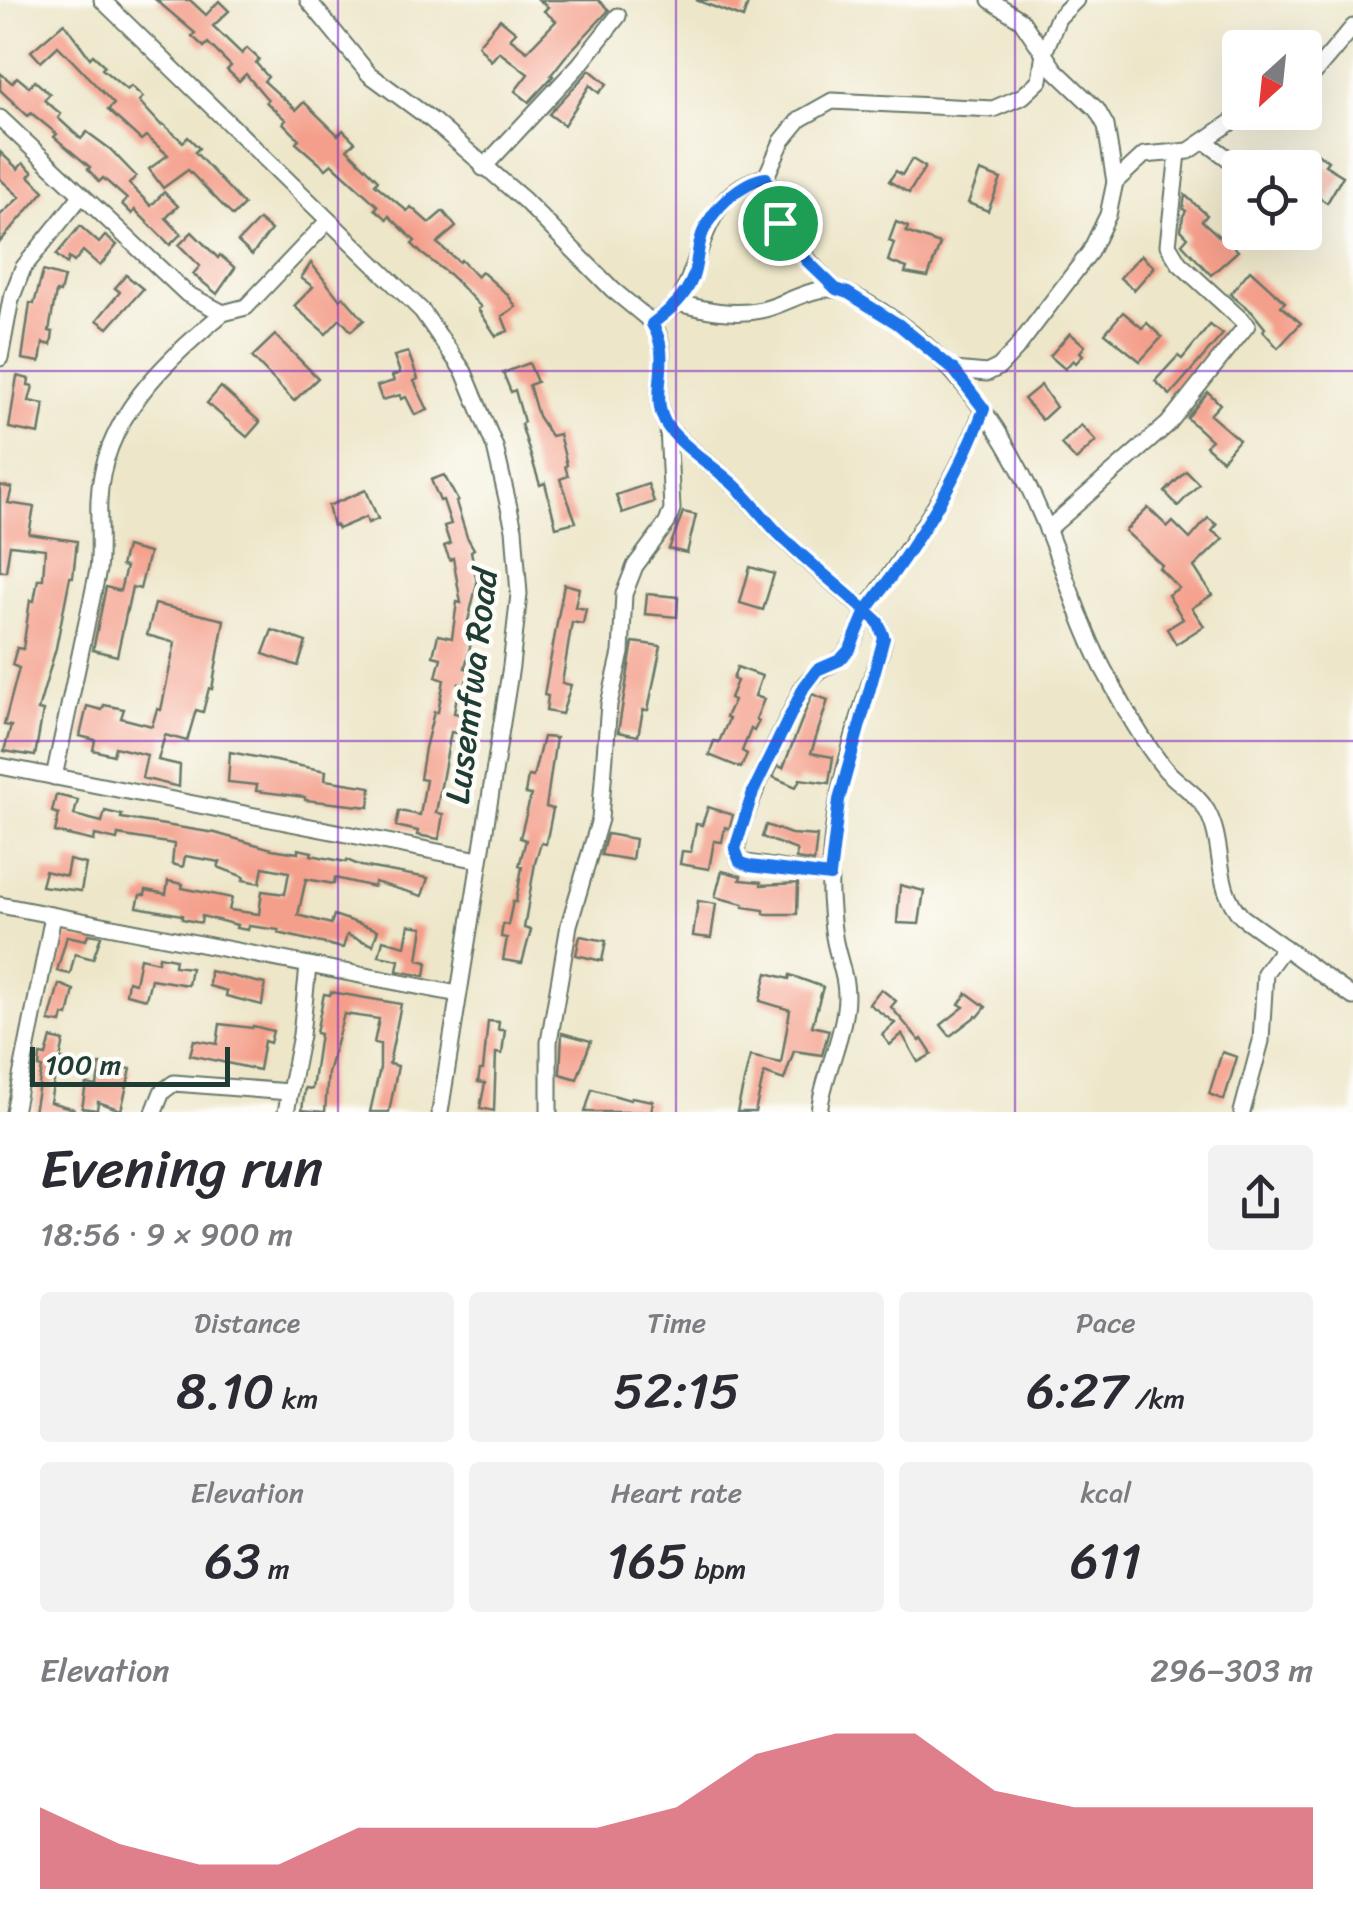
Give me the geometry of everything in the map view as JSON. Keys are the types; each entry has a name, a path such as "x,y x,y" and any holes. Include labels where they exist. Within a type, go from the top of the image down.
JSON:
{"street":[{"name":"Lusemfwa Road","path":"102,0 422,311 464,372 495,448 514,528 519,594 440,1112"},
{"path":"308,0 369,74 433,121 524,200 652,324 662,340 664,357 658,384 668,427 672,508 667,523 634,566 624,594 622,653 609,704 600,819 569,925 549,1042 549,1112"},
{"path":"954,370 987,373 999,367 1016,349 1090,252 1108,214 1115,182 1106,126 1098,110 1055,70 1022,20 990,0"},
{"path":"1076,0 1058,18 1044,53 1040,80 1023,96 993,108 832,101 800,119 782,141 766,178 780,223 807,261 836,289 898,324 954,370 1008,445 1108,679 1151,750 1172,777 1204,806 1214,824 1222,883 1230,903 1242,918 1353,997"},
{"path":"483,168 580,64 618,16"},
{"path":"1322,64 1353,28"},
{"path":"0,118 187,294 222,313"},
{"path":"1115,182 1144,156 1189,152 1222,130"},
{"path":"1206,142 1222,154"},
{"path":"1047,530 1168,424 1247,325 1178,263 1168,244 1178,153"},
{"path":"652,324 678,303 692,279 704,232 721,205 738,191 766,178"},
{"path":"0,358 22,268 80,196"},
{"path":"54,777 98,570 99,499 109,449 131,406 152,379 222,313 246,307 328,220"},
{"path":"678,303 710,311 763,310 797,296 836,289"},
{"path":"830,876 740,862 735,849 753,792 804,687 817,670 840,660 850,649 866,611 968,454 984,409"},
{"path":"668,427 734,484 813,566 878,622 884,638 839,800 830,876 835,944 845,969 845,1009 826,1073 820,1112"},
{"path":"0,766 479,860"},
{"path":"0,905 458,994"},
{"path":"14,1112 53,916"},
{"path":"1242,1112 1261,1041 1265,973 1284,946"},
{"path":"286,1112 302,1034 308,966"},
{"path":"154,1112 162,1092 174,1083 289,1092"}],"building":[{"path":"156,0 190,0 206,15 219,1 229,11 213,26 242,54 247,48 259,59 256,63 268,77 264,81 296,110 304,102 338,135 343,130 355,142 347,149 378,180 375,184 407,211 411,207 429,223 443,211 456,227 437,243 477,277 482,272 508,295 516,307 502,316 508,331 496,336 478,309 481,307 450,275 421,253 412,244 415,241 389,216 387,219 375,209 378,206 332,164 326,169 296,143 299,139 283,123 286,120 266,102 246,74 239,81 227,70 231,66 208,43 204,47 192,36 195,33"},
{"path":"539,0 598,0 609,10 529,102 515,91 528,74 499,52 491,61 478,45 500,19 516,32 510,38 527,51 556,21 544,11 548,7"},
{"path":"696,0 749,0 743,18"},
{"path":"64,23 90,58 93,55 105,66 102,69 127,90 131,86 143,97 139,101 161,125 183,142 188,137 199,148 195,152 244,205 233,216 188,170 163,188 149,169 168,155 146,136 141,140 108,110 114,104 58,46 41,62 31,51"},
{"path":"590,70 607,84 599,93 590,85 564,125 549,114"},
{"path":"0,73 12,83 17,77 29,87 35,81 50,94 44,100 61,114 58,118 81,139 87,132 110,149 136,176 129,184 151,206 164,192 178,206 166,218 181,234 170,245 135,210 132,214 122,204 127,199 103,178 99,182 90,167 54,137 57,134 31,113 28,116 0,90"},
{"path":"0,152 18,169 23,163 44,191 0,242 0,215 20,197 0,179"},
{"path":"1322,156 1328,161 1325,165 1343,176 1327,203 1322,200"},
{"path":"912,159 925,167 909,193 889,181 896,171 902,175"},
{"path":"980,171 1001,179 988,211 968,203"},
{"path":"1185,195 1207,215 1202,221 1222,239 1222,250 1238,251 1211,275 1182,244 1188,237 1181,230 1186,211"},
{"path":"259,220 271,230 252,255 238,242"},
{"path":"896,222 908,227 906,232 940,244 928,277 905,273 907,268 888,261 894,243 889,241"},
{"path":"80,226 99,243 105,236 117,245 100,266 83,251 74,262 69,258 67,264 56,255"},
{"path":"192,232 218,258 220,255 235,268 217,294 193,274 200,266 179,245"},
{"path":"1141,255 1154,267 1134,290 1120,278"},
{"path":"311,263 340,300 343,296 364,320 351,331 340,319 326,334 294,306 313,287 301,278"},
{"path":"1250,270 1285,302 1281,306 1301,323 1278,348 1252,312 1230,294"},
{"path":"43,271 64,277 60,293 56,292 49,331 53,332 51,345 43,343 40,362 22,359 30,303 34,304"},
{"path":"126,275 143,289 108,328 97,320 120,292 115,288"},
{"path":"1123,312 1142,328 1147,323 1162,337 1140,361 1105,333"},
{"path":"1210,325 1223,334 1170,395 1155,381 1178,356 1182,359"},
{"path":"1070,333 1085,346 1080,352 1083,355 1065,369 1050,356"},
{"path":"275,335 318,378 294,401 252,357"},
{"path":"408,352 418,379 414,381 428,410 415,415 406,397 382,400 377,386 394,381 392,376 400,373 394,356"},
{"path":"529,363 537,382 529,385 538,416 551,436 559,434 567,465 568,476 560,479 576,522 556,527 545,483 540,485 521,424 524,422 515,390 511,392 503,373"},
{"path":"17,376 29,379 28,385 33,386 29,401 44,404 39,434 9,428"},
{"path":"1041,385 1056,407 1042,420 1024,399"},
{"path":"221,387 260,422 247,437 207,403"},
{"path":"1208,392 1220,404 1210,415 1239,440 1222,460 1206,446 1211,440 1187,418"},
{"path":"1081,425 1096,441 1076,460 1061,444"},
{"path":"1186,471 1199,484 1178,506 1165,492"},
{"path":"444,475 458,501 474,549 471,551 477,583 468,621 476,622 465,668 470,669 465,686 459,684 454,713 465,715 463,723 467,723 465,735 451,732 436,813 443,814 439,839 396,826 399,811 420,815 426,780 420,779 425,748 444,680 436,677 441,658 433,656 438,635 452,638 457,602 461,603 453,558 450,560 444,546 450,544 444,526 451,524 431,480"},
{"path":"648,484 654,502 622,513 616,495"},
{"path":"0,485 12,488 8,503 34,507 29,534 77,541 73,577 38,710 43,711 35,756 4,751 11,726 4,725 19,668 12,665 17,648 23,649 30,600 34,601 38,579 43,579 45,549 10,545 6,571 0,571"},
{"path":"366,490 378,519 368,523 366,517 338,529 333,526 328,506"},
{"path":"1148,508 1168,527 1173,522 1190,539 1208,518 1217,525 1212,531 1223,539 1194,567 1212,595 1192,608 1204,626 1176,644 1167,629 1183,619 1168,595 1179,588 1159,568 1162,565 1125,531"},
{"path":"683,512 696,515 687,553 669,549"},
{"path":"126,547 149,553 140,589 132,587 117,656 93,650 106,587 120,591"},
{"path":"750,567 774,574 763,610 740,603"},
{"path":"564,584 579,588 575,607 586,609 583,624 572,622 562,683 571,685 562,714 546,711 548,696 544,695"},
{"path":"647,594 678,597 677,617 645,614"},
{"path":"155,604 224,620 212,689 209,688 203,712 196,710 187,741 165,735 158,760 180,765 179,787 142,778 147,755 115,747 113,755 93,750 95,740 80,736 87,706 124,709 121,718 152,726 157,709 161,710 175,643 147,635"},
{"path":"272,630 306,642 298,666 263,654"},
{"path":"633,642 661,646 648,710 643,710 638,736 618,732"},
{"path":"737,667 762,676 755,696 764,699 756,719 759,721 754,731 751,729 742,751 747,754 741,768 709,755 729,719 726,717 734,700 730,698 737,681 733,679"},
{"path":"812,694 828,700 811,753 833,757 829,783 800,779 796,787 773,777 778,766 783,768"},
{"path":"543,737 556,738 546,807 553,809 546,844 541,843 535,863 524,928 531,930 522,963 503,960 507,938 501,937 503,924 508,925 513,901 516,902 526,840 520,838 531,795 525,794"},
{"path":"230,752 326,771 325,780 371,787 369,807 305,800 256,791 257,785 228,782"},
{"path":"56,795 78,800 74,815 102,822 105,811 122,815 121,818 215,833 272,849 298,853 298,849 312,852 311,855 428,878 422,896 375,882 374,887 335,878 334,884 306,879 298,915 331,924 334,915 378,930 373,945 347,935 343,948 278,933 279,930 236,928 237,925 202,916 201,923 182,919 182,915 137,907 140,895 145,895 146,890 166,894 168,881 183,884 182,888 232,898 229,910 259,914 262,891 285,894 289,872 263,867 260,883 243,880 244,877 218,867 220,862 185,856 183,867 172,864 174,844 118,835 117,840 95,835 94,841 55,832 59,814 52,812"},
{"path":"708,807 733,815 729,829 725,827 722,842 714,841 709,869 680,864 682,851 691,852 696,824 702,825"},
{"path":"766,825 791,834 817,836 814,862 796,859 797,850 762,837"},
{"path":"607,834 635,839 632,860 601,855"},
{"path":"69,860 86,864 81,891 41,886 45,871 66,876"},
{"path":"722,871 761,885 798,883 797,914 764,914 764,910 715,897"},
{"path":"900,885 924,891 919,924 897,923"},
{"path":"698,901 716,904 711,938 693,936"},
{"path":"409,925 423,927 418,960 427,962 425,976 397,971 399,960 379,956 383,940 405,946"},
{"path":"88,934 101,936 93,959 75,954 70,974 57,971 67,936 86,940"},
{"path":"580,936 606,941 602,961 576,955"},
{"path":"159,956 175,959 174,966 191,968 188,985 151,979 146,999 126,994 128,981 135,983 140,958 158,962"},
{"path":"210,971 265,984 262,1005 226,996 227,991 209,986"},
{"path":"767,973 789,979 790,975 823,987 812,1026 829,1030 822,1055 794,1051 784,1080 764,1073 755,1112 737,1112 750,1056 781,1063 790,1010 760,1001"},
{"path":"59,984 74,990 68,1016 63,1015 61,1023 49,1021"},
{"path":"881,989 896,1001 891,1007 932,1054 918,1062 902,1034 890,1045 882,1035 895,1023 869,1004"},
{"path":"967,993 986,1007 950,1036 941,1025 964,1007 959,1004"},
{"path":"324,994 401,1004 389,1064 398,1066 389,1112 370,1112 380,1068 380,1044 374,1043 379,1019 344,1014 328,1073 325,1112 302,1110 305,1088 312,1089 320,1034 316,1033"},
{"path":"488,1021 499,1022 498,1030 505,1030 502,1054 496,1053 494,1111 480,1108 485,1083 478,1082"},
{"path":"220,1024 273,1031 270,1043 264,1041 259,1070 190,1055 194,1040 217,1044"},
{"path":"562,1033 591,1041 577,1079 560,1074"},
{"path":"51,1038 64,1041 60,1059 67,1060 65,1072 56,1070 50,1102 74,1112 34,1112 42,1068 40,1055 46,1056"},
{"path":"1222,1052 1237,1057 1224,1100 1209,1094"},
{"path":"100,1064 131,1069 121,1110 98,1102 97,1110 82,1108 86,1084 97,1086"},
{"path":"592,1089 630,1100 631,1097 653,1101 651,1112 585,1112"}],"route":[{"path":"780,223 766,178 738,191 721,205 704,232 692,279 678,303 652,324 662,340 664,357 658,384 668,427 734,484 774,529 866,611 850,649 840,660 817,670 804,687 753,792 735,849 740,862 750,866 830,876 839,800 884,638 878,622 866,611 968,454 984,409 954,370 898,324 836,289 807,261 780,223"}]}
